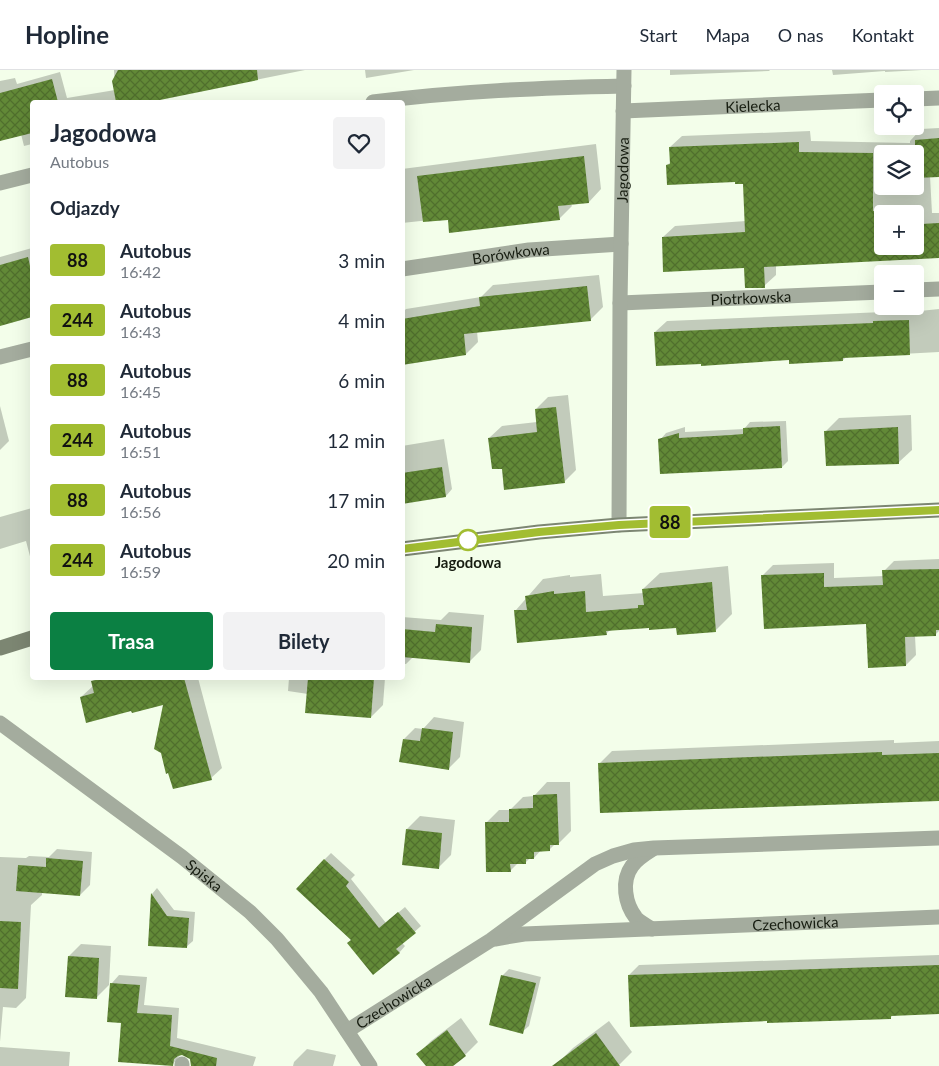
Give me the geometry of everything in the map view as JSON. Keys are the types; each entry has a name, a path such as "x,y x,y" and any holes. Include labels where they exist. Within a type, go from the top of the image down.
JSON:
{"street":[{"name":"Jagodowa","path":"619,525 624,70"},
{"path":"390,100 489,90 624,86"},
{"path":"924,99 939,98"},
{"name":"Kielecka","path":"623,111 874,100"},
{"path":"0,183 30,176"},
{"name":"Borówkowa","path":"405,269 529,250 621,244"},
{"path":"924,290 939,289"},
{"name":"Piotrkowska","path":"620,303 874,292"},
{"path":"0,357 30,350"},
{"path":"405,549 539,532 619,525 939,510"},
{"path":"0,648 30,639"},
{"name":"Spiska","path":"2,729 182,857 250,912 277,939 322,992 370,1066"},
{"name":"Czechowicka","path":"347,1031 491,940 594,864 612,856 634,850 654,848 939,838"},
{"path":"652,929 637,919 630,908 626,893 627,878 632,866 641,856 654,848"},
{"name":"Czechowicka","path":"491,940 524,934 939,917"}],"building":[{"path":"118,70 257,70 258,80 160,100 116,100 112,81"},
{"path":"52,79 57,100 30,100 30,134 0,141 0,93"},
{"path":"939,138 939,177 924,178 924,145 915,145 915,140"},
{"path":"799,142 799,152 873,153 874,255 924,255 924,224 939,223 939,258 764,267 765,288 745,288 744,268 663,272 662,237 745,232 743,184 735,184 735,182 667,185 666,165 670,164 669,147"},
{"path":"584,156 589,203 558,206 560,220 449,233 448,220 423,222 417,176"},
{"path":"28,257 30,266 30,318 0,326 0,265"},
{"path":"587,286 591,321 464,334 466,355 405,365 405,318 480,306 479,297"},
{"path":"909,320 910,355 843,358 843,361 789,364 789,360 701,366 701,364 656,366 654,332"},
{"path":"556,407 565,483 504,490 502,469 492,469 488,438 537,432 535,409"},
{"path":"780,426 782,468 660,474 658,439 679,433 679,438 743,434 743,428"},
{"path":"898,427 899,464 826,466 824,431"},
{"path":"442,467 446,497 405,504 405,473"},
{"path":"939,569 939,630 936,630 936,636 905,637 906,666 868,668 866,624 764,629 761,575 824,573 824,587 883,585 882,570"},
{"path":"712,582 716,632 677,635 676,628 649,630 649,628 606,631 607,635 517,643 514,610 527,610 525,596 554,591 554,594 585,591 586,612 638,608 638,605 644,605 642,589"},
{"path":"436,624 472,627 470,663 405,657 405,629 435,632"},
{"path":"185,680 212,780 173,789 168,773 166,774 161,753 154,749 163,705 86,723 80,697 94,693 91,681"},
{"path":"308,680 374,680 371,718 305,713"},
{"path":"422,728 453,732 449,770 399,762 403,739 420,741"},
{"path":"882,752 882,755 939,753 939,801 600,813 598,763"},
{"path":"557,794 559,845 550,845 550,851 534,852 534,859 526,859 526,864 510,864 511,872 486,872 485,822 509,822 509,809 533,808 533,795"},
{"path":"406,829 442,833 439,869 402,865"},
{"path":"46,858 83,861 80,896 16,891 18,865 46,867"},
{"path":"324,859 349,882 346,886 379,928 398,912 416,933 396,949 400,953 373,975 347,943 351,940 296,889"},
{"path":"151,893 167,916 189,918 187,948 148,946"},
{"path":"0,921 21,922 18,989 0,988"},
{"path":"68,956 99,958 97,999 65,997"},
{"path":"939,965 939,1014 891,1016 891,1019 767,1023 767,1021 630,1027 628,975"},
{"path":"501,975 536,983 523,1034 489,1025"},
{"path":"110,983 140,985 137,1013 172,1015 170,1046 217,1058 216,1066 191,1066 190,1059 182,1055 174,1059 173,1066 118,1062 121,1023 107,1022"},
{"path":"447,1030 466,1056 453,1066 426,1066 416,1054"},
{"path":"596,1033 620,1066 552,1066"}],"bus line":[{"name":"88","path":"405,549 539,532 619,525 939,510"}],"place":[{"name":"Jagodowa","path":"468,540"}]}
